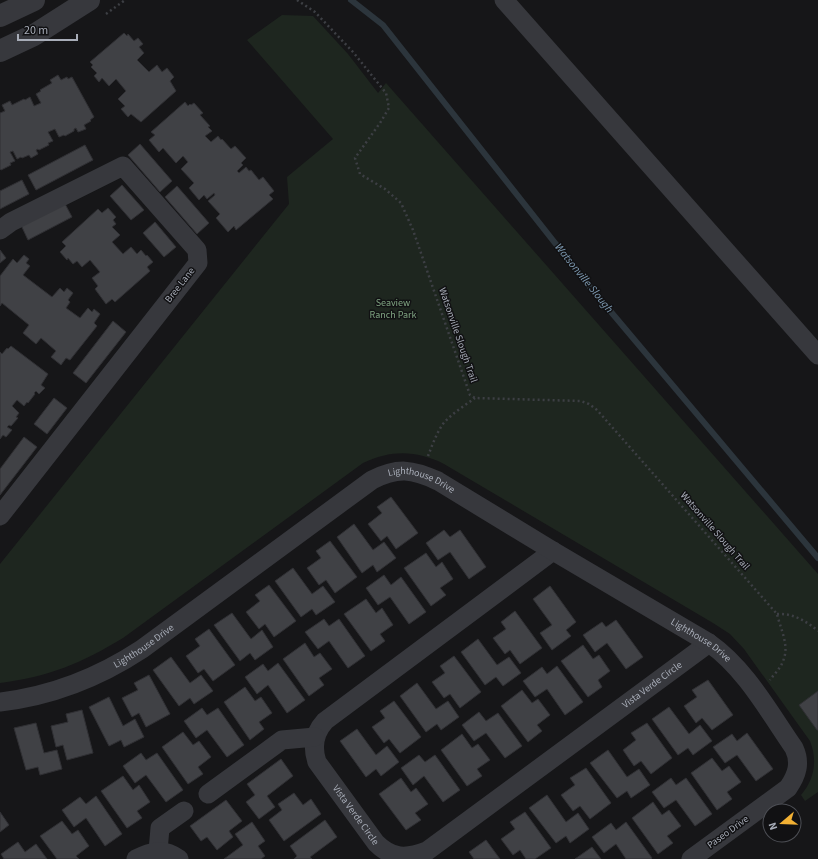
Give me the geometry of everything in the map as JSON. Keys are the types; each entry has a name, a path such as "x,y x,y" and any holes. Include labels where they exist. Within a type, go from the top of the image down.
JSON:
{"street":[{"path":"0,16 34,0"},
{"path":"0,51 34,35 89,0"},
{"path":"504,0 818,355"},
{"name":"Bree Lane","path":"0,230 11,222 123,166 197,250 198,263 0,516"},
{"name":"Lighthouse Drive","path":"0,702 26,699 58,690 78,683 120,663 142,649 372,480 393,472 403,471 421,474 438,481 709,643 729,659 764,704 794,748 797,755 797,771"},
{"path":"208,794 282,740 315,737 319,728 325,721 553,551"},
{"name":"Vista Verde Circle","path":"315,737 314,753 317,762 376,843 395,858 418,855 427,851 709,643"},
{"name":"Paseo Drive","path":"691,859 788,788 797,771"},
{"path":"158,851 160,828 184,811"},
{"path":"136,859 145,854 158,851 174,855 178,859"}],"path":[{"name":"Watsonville Slough Trail","path":"297,0 315,12 335,31 386,93 389,108 355,158 360,174 385,189 401,203 413,230 470,395 475,398 572,400 589,404 610,425 777,614 786,654 781,666 769,682"},
{"path":"421,474 436,436 443,424 458,410 475,398"},
{"path":"777,614 784,614 805,621 818,630"}],"green space":[{"name":"Seaview Ranch Park","path":"282,15 313,16 348,54 378,93 386,83 818,574 818,792 805,801 801,795 812,777 814,763 814,756 810,741 744,649 730,634 444,464 434,459 413,454 394,454 363,463 123,638 108,647 79,662 49,673 0,683 0,564 289,204 287,177 333,139 247,40"}],"building":[{"path":"124,33 127,36 128,34 134,41 138,38 143,44 139,47 144,53 137,60 149,72 157,65 162,72 167,68 174,77 170,81 176,91 141,122 131,114 128,117 121,109 125,106 118,99 126,91 116,79 109,86 102,78 99,82 94,76 97,73 91,67 93,65 90,62"},
{"path":"58,75 61,80 67,77 68,79 72,77 94,117 90,120 91,121 84,125 86,129 78,132 76,128 74,131 65,136 59,137 55,129 48,132 53,141 48,143 49,145 36,150 38,154 31,158 29,155 17,159 13,151 10,152 15,161 10,163 11,165 1,170 0,113 5,111 2,105 10,101 12,105 30,97 34,106 41,103 36,94 52,83 50,80"},
{"path":"185,102 188,106 194,103 203,113 200,115 210,126 208,127 212,131 205,136 211,142 218,136 231,149 235,146 246,158 241,163 243,165 237,171 239,173 246,167 249,171 251,170 259,180 263,177 274,191 269,195 273,199 236,230 234,226 228,232 216,218 220,214 208,201 215,195 214,193 207,199 204,195 199,200 189,188 194,183 181,169 188,162 183,156 176,163 163,148 159,152 149,140 155,135 151,132"},
{"path":"140,144 172,181 160,192 128,155"},
{"path":"85,145 93,160 36,190 28,175"},
{"path":"22,180 29,194 0,209 0,191"},
{"path":"122,185 144,210 131,220 110,196"},
{"path":"177,186 209,223 197,234 165,197"},
{"path":"64,202 72,217 28,240 21,225"},
{"path":"108,208 116,217 113,220 116,224 112,227 120,235 112,242 123,254 131,247 137,254 141,250 153,262 147,267 150,271 115,302 112,299 106,304 95,289 98,286 92,278 100,272 90,260 82,267 77,261 73,264 68,258 67,260 60,252 66,246 62,242 98,209 102,213"},
{"path":"155,222 176,247 164,257 143,233"},
{"path":"0,250 6,258 0,263"},
{"path":"24,255 29,259 26,263 30,266 23,275 52,297 60,288 64,292 67,288 73,293 68,300 70,302 66,308 80,318 88,308 92,312 94,309 100,314 94,323 97,326 70,360 66,358 61,365 51,357 56,351 41,338 36,344 23,333 29,325 2,303 0,306 0,276 13,259 17,263"},
{"path":"113,321 126,332 86,383 73,373"},
{"path":"11,346 48,374 41,385 45,388 39,394 36,391 28,403 27,402 24,406 17,400 12,406 19,413 16,417 18,418 11,426 9,425 7,427 12,430 6,437 3,435 0,439 0,352 2,354"},
{"path":"54,398 67,408 47,434 34,424"},
{"path":"24,437 37,447 0,495 0,469"},
{"path":"391,497 418,533 396,549 387,536 381,541 368,524 382,513 377,507"},
{"path":"354,524 373,550 384,542 396,558 377,572 373,565 362,573 337,537"},
{"path":"444,530 450,537 460,530 486,567 469,579 450,552 438,560 426,543"},
{"path":"330,541 357,577 335,593 326,580 319,585 307,568 321,558 316,551"},
{"path":"426,553 436,567 442,562 453,579 440,588 446,595 431,606 404,568"},
{"path":"293,568 312,594 323,586 335,602 316,615 312,609 301,617 275,581"},
{"path":"384,575 391,585 401,577 426,612 409,624 390,597 378,605 366,588"},
{"path":"269,585 296,621 274,637 265,624 259,629 246,612 260,601 255,595"},
{"path":"550,586 576,622 566,630 571,636 552,650 540,633 552,625 533,599"},
{"path":"366,599 376,613 382,608 393,625 380,634 385,641 371,651 344,614"},
{"path":"515,611 542,648 520,664 510,650 505,654 493,638 506,629 501,622"},
{"path":"232,613 251,639 262,630 273,647 255,660 250,653 240,661 214,625"},
{"path":"324,619 329,626 339,619 365,656 348,668 329,641 318,649 305,632"},
{"path":"616,620 643,657 626,669 607,643 595,652 583,635 602,622 606,627"},
{"path":"209,629 235,665 213,681 204,669 198,673 186,656 200,646 195,639"},
{"path":"478,639 497,665 509,657 521,673 503,686 496,677 485,685 461,652"},
{"path":"305,643 314,657 320,653 332,669 319,678 324,685 309,696 283,659"},
{"path":"583,645 593,659 599,655 610,671 598,680 602,687 588,697 561,661"},
{"path":"454,656 481,692 460,708 450,694 444,698 432,682 445,673 440,666"},
{"path":"171,657 190,683 201,675 213,691 194,704 190,698 179,706 153,670"},
{"path":"278,663 305,700 287,713 268,685 257,694 245,677 263,664 268,671"},
{"path":"557,666 583,702 565,715 547,689 535,697 523,681 542,667 547,674"},
{"path":"149,675 170,714 146,727 139,713 132,717 122,698 138,690 134,683"},
{"path":"708,680 733,715 712,730 702,718 696,723 684,706 697,697 692,690"},
{"path":"417,683 436,709 448,701 459,717 441,730 437,724 426,732 400,696"},
{"path":"245,687 255,701 261,697 272,713 259,722 264,729 250,740 224,702"},
{"path":"522,690 532,703 538,699 550,715 537,725 542,731 528,742 501,706"},
{"path":"818,691 818,730 817,730 799,705"},
{"path":"109,697 123,726 135,719 144,737 124,747 121,740 109,746 89,707"},
{"path":"394,701 421,737 400,753 389,739 384,743 372,727 385,718 380,711"},
{"path":"669,707 689,734 700,725 712,741 693,755 688,748 678,755 652,719"},
{"path":"202,708 207,715 218,708 244,745 227,757 207,730 196,738 184,721"},
{"path":"82,710 93,753 67,760 63,745 56,747 51,726 68,722 66,714"},
{"path":"479,712 486,721 498,713 522,746 505,758 486,733 474,741 462,725"},
{"path":"36,723 44,753 57,750 62,769 40,775 38,767 26,770 14,728"},
{"path":"647,723 672,758 651,774 641,761 634,766 623,750 636,740 631,733"},
{"path":"357,729 376,755 387,746 399,762 381,776 376,769 366,777 340,741"},
{"path":"183,732 193,745 199,741 211,757 198,767 203,774 188,784 162,747"},
{"path":"747,733 773,769 756,781 737,755 725,763 713,747 732,734 737,741"},
{"path":"462,734 472,748 478,744 490,760 477,769 482,776 467,786 441,750"},
{"path":"608,750 627,777 639,769 650,785 631,798 627,791 617,798 590,763"},
{"path":"141,753 146,760 157,753 183,790 166,802 146,775 135,783 123,766"},
{"path":"419,755 425,762 435,755 460,790 443,802 424,776 413,785 401,768"},
{"path":"712,758 722,771 729,766 741,782 727,792 732,799 717,810 691,773"},
{"path":"281,759 293,776 267,796 275,807 259,819 246,802 255,795 247,784"},
{"path":"586,768 611,803 590,819 580,806 573,811 561,795 575,785 570,778"},
{"path":"123,776 133,790 139,785 150,802 137,811 142,818 127,828 101,791"},
{"path":"401,778 411,792 416,788 428,804 415,813 421,820 406,830 379,794"},
{"path":"671,778 676,785 686,778 712,814 695,826 676,800 664,808 652,792"},
{"path":"294,793 303,805 311,799 321,814 284,841 269,820 282,810 278,804"},
{"path":"547,795 566,822 578,813 589,829 570,843 566,836 556,843 529,808"},
{"path":"96,796 122,834 105,846 86,818 74,827 62,810 80,797 86,804"},
{"path":"226,800 242,821 229,831 233,837 217,850 207,837 201,841 190,826"},
{"path":"653,802 662,815 669,810 681,826 667,836 673,843 658,854 632,818"},
{"path":"0,812 9,825 0,832"},
{"path":"525,812 551,848 535,859 526,859 520,850 513,855 501,839 515,829 510,822"},
{"path":"325,820 337,837 310,857 312,859 294,859 297,856 290,846"},
{"path":"62,821 72,834 78,830 89,846 76,856 79,859 57,859 40,836"},
{"path":"252,822 265,841 258,846 265,856 261,859 224,859 243,845 235,834"},
{"path":"626,822 652,858 651,859 626,859 616,844 604,853 592,837 611,823 616,830"},
{"path":"486,840 500,859 474,859 469,852"},
{"path":"18,842 25,852 36,844 47,859 4,859 1,854"},
{"path":"592,847 601,859 575,859"}],"waterway":[{"name":"Watsonville Slough","path":"351,0 383,25 585,281 818,558"}]}
